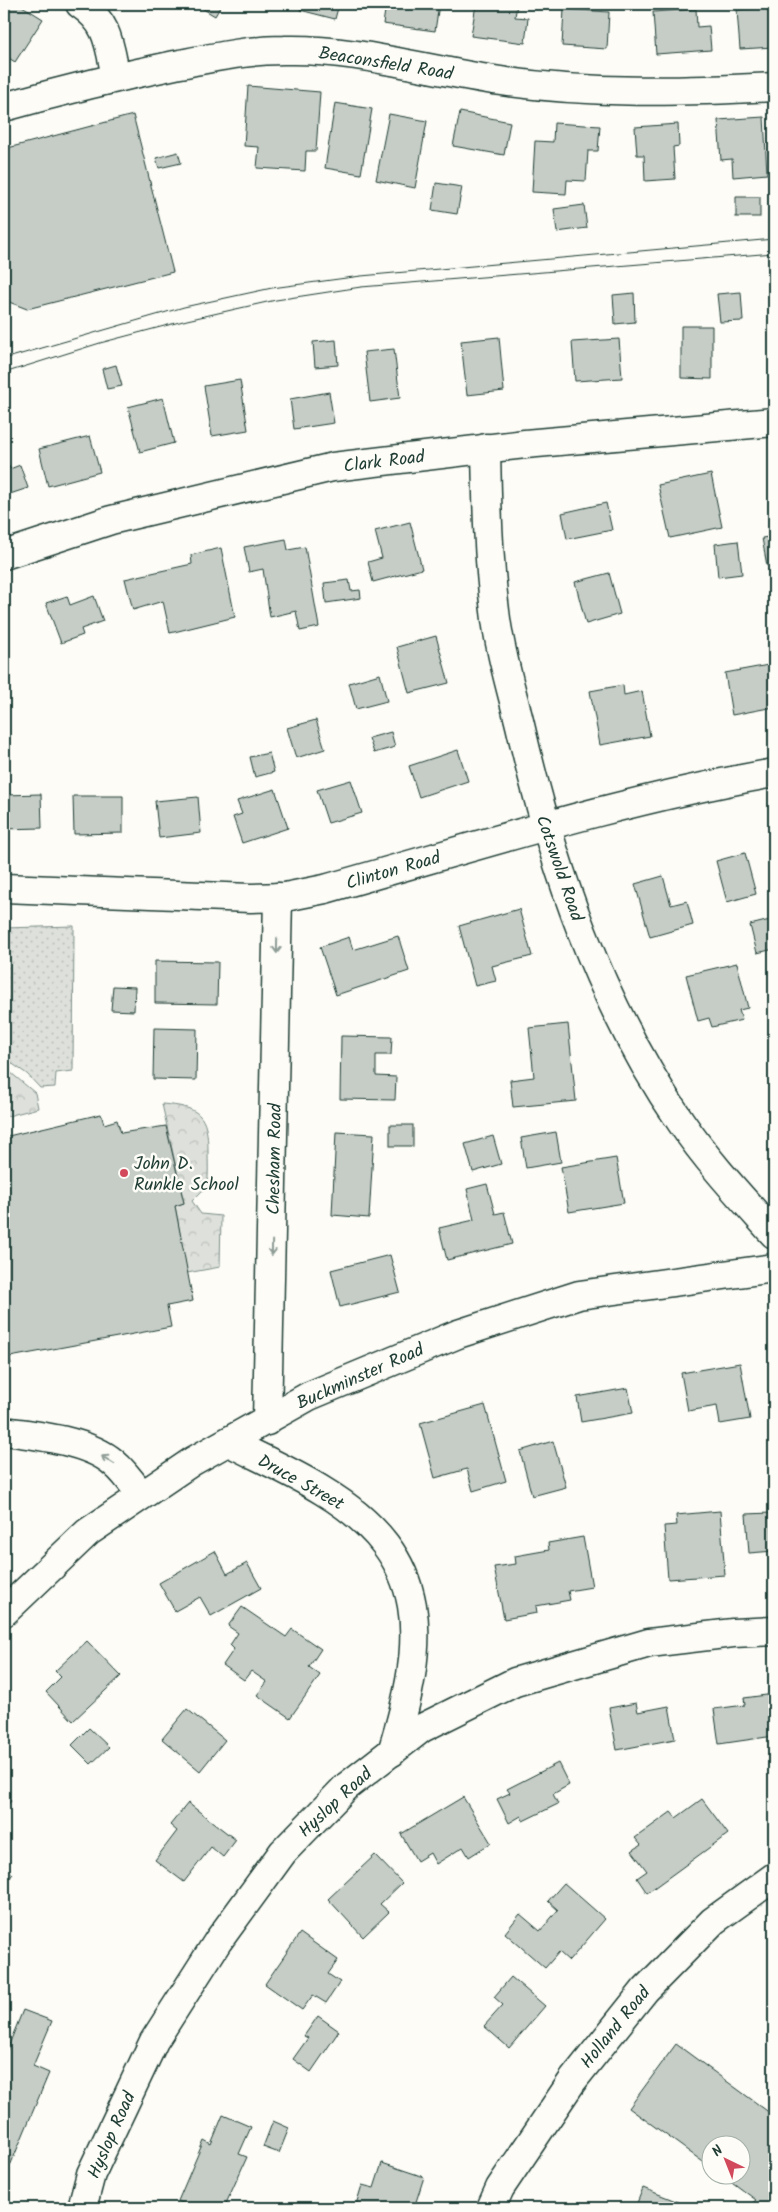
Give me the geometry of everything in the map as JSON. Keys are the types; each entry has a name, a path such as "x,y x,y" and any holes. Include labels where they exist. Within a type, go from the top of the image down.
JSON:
{"street":[{"path":"80,4 96,15 104,28 116,77"},
{"name":"Beaconsfield Road","path":"4,107 116,77 223,56 284,50 350,56 502,82 607,92 675,92 774,87"},
{"name":"Clark Road","path":"4,555 111,520 333,467 486,448 774,422"},
{"name":"Cotswold Road","path":"486,448 488,528 495,613 511,690 545,825 588,950 628,1033 680,1121 721,1174 774,1234"},
{"name":"Clinton Road","path":"4,888 278,897 325,889 545,825 647,798 774,773"},
{"name":"Chesham Road","path":"267,1420 278,897"},
{"name":"Buckminster Road","path":"4,1612 88,1532 193,1461 310,1396 458,1334 579,1295 774,1268"},
{"path":"4,1431 29,1434 78,1445 108,1458 125,1474 141,1495"},
{"name":"Druce Street","path":"229,1442 318,1488 349,1508 387,1544 401,1570 410,1593 415,1619 414,1655 410,1688 392,1752"},
{"name":"Hyslop Road","path":"82,2208 91,2174 154,2041 218,1941 283,1852 346,1787 422,1728 515,1682 649,1643 733,1633 774,1631"},
{"name":"Holland Road","path":"491,2208 500,2188 573,2080 645,1990 712,1921 774,1877"}],"green space":[{"path":"74,926 73,1071 56,1073 55,1087 40,1088 27,1074 4,1058 4,928"},
{"path":"4,1067 35,1093 38,1108 4,1117"},
{"path":"162,1104 193,1110 199,1115 206,1128 208,1138 207,1186 192,1201 201,1214 221,1216 220,1267 187,1273 175,1206 184,1203"}],"building":[{"path":"10,4 19,4 43,19 15,62 4,55 4,5 8,7"},
{"path":"195,4 222,4 215,16"},
{"path":"302,4 339,4 335,19 300,10"},
{"path":"386,4 439,4 435,31 383,24"},
{"path":"476,4 517,4 515,17 528,18 525,43 471,36"},
{"path":"774,7 774,47 740,49 737,10"},
{"path":"564,9 609,12 607,49 562,46"},
{"path":"696,9 697,27 709,26 711,50 656,54 653,12"},
{"path":"248,86 320,92 316,151 306,151 305,171 257,168 259,147 244,146"},
{"path":"335,103 372,109 361,174 325,168"},
{"path":"460,112 510,122 504,155 453,146"},
{"path":"389,114 427,121 415,188 376,180"},
{"path":"133,115 173,272 27,309 4,300 4,149"},
{"path":"764,117 767,174 733,177 732,159 721,160 718,120"},
{"path":"554,123 600,126 598,151 588,151 586,181 567,180 566,194 532,192 535,141 553,142"},
{"path":"678,124 679,146 673,147 675,179 645,181 644,155 637,155 635,127"},
{"path":"178,152 181,163 159,168 156,158"},
{"path":"436,183 462,187 457,214 432,210"},
{"path":"736,197 760,197 760,217 736,217"},
{"path":"584,205 587,228 557,232 554,209"},
{"path":"741,292 743,321 720,322 717,294"},
{"path":"634,293 635,322 615,324 613,295"},
{"path":"681,326 712,326 712,379 681,378"},
{"path":"499,337 504,391 467,395 461,341"},
{"path":"619,339 622,378 575,381 572,342"},
{"path":"336,340 338,365 315,367 313,342"},
{"path":"394,349 400,398 370,402 364,352"},
{"path":"116,365 122,386 107,389 102,369"},
{"path":"240,380 248,430 212,436 204,386"},
{"path":"329,392 334,423 294,429 290,399"},
{"path":"163,398 174,443 140,452 128,407"},
{"path":"90,436 100,472 48,486 39,449"},
{"path":"4,451 10,469 20,465 28,488 4,496"},
{"path":"711,474 722,527 670,538 658,485"},
{"path":"606,503 612,530 567,539 562,513"},
{"path":"410,522 422,569 373,582 368,562 382,558 375,531"},
{"path":"774,536 774,564 767,566 762,538"},
{"path":"286,539 288,550 305,547 319,627 300,631 296,611 270,617 263,569 249,572 244,547"},
{"path":"738,541 742,574 718,577 715,544"},
{"path":"221,548 235,617 170,633 163,601 133,610 125,579 192,564 191,555"},
{"path":"609,573 620,614 586,624 575,582"},
{"path":"349,580 351,591 360,590 361,598 326,603 324,583"},
{"path":"67,596 70,605 94,596 103,621 81,629 83,635 61,643 46,603"},
{"path":"436,636 449,683 409,693 397,647"},
{"path":"774,664 774,707 732,715 725,673"},
{"path":"380,674 387,701 356,709 349,683"},
{"path":"623,685 624,695 642,691 650,736 600,745 590,691"},
{"path":"316,720 325,749 296,758 287,728"},
{"path":"391,732 395,747 374,753 369,738"},
{"path":"458,750 468,781 419,797 409,766"},
{"path":"269,753 274,772 255,777 250,757"},
{"path":"351,780 362,813 328,823 317,790"},
{"path":"275,789 288,828 242,843 233,817 242,814 237,801"},
{"path":"41,794 42,828 4,829 4,795"},
{"path":"73,796 123,796 123,833 74,834"},
{"path":"198,797 201,833 159,838 155,801"},
{"path":"745,853 756,894 727,902 716,861"},
{"path":"663,876 671,905 687,901 693,925 650,937 635,884"},
{"path":"519,909 532,956 492,966 496,981 475,986 459,926"},
{"path":"774,919 774,949 757,953 750,925"},
{"path":"398,936 409,971 336,995 320,947 349,937 353,950"},
{"path":"155,961 218,962 217,1004 155,1003"},
{"path":"737,963 748,1008 739,1010 742,1020 712,1027 709,1018 698,1021 686,975"},
{"path":"113,986 135,987 134,1011 111,1010"},
{"path":"568,1024 576,1101 513,1107 510,1080 534,1077 529,1028"},
{"path":"154,1028 197,1029 196,1080 153,1079"},
{"path":"341,1036 392,1037 391,1055 376,1055 376,1076 396,1077 395,1100 340,1099"},
{"name":"John D. Runkle School","path":"101,1114 104,1124 117,1120 121,1133 166,1126 184,1203 175,1206 193,1301 167,1306 171,1327 10,1357 11,1364 4,1365 4,1137"},
{"path":"390,1125 413,1125 413,1146 390,1146"},
{"path":"336,1132 374,1134 369,1218 332,1215"},
{"path":"556,1132 561,1162 526,1168 521,1138"},
{"path":"493,1136 501,1164 473,1172 465,1144"},
{"path":"616,1158 624,1203 569,1212 561,1167"},
{"path":"487,1184 495,1214 504,1212 512,1244 447,1260 439,1228 474,1220 467,1189"},
{"path":"390,1255 400,1292 340,1307 331,1270"},
{"path":"740,1363 750,1419 720,1424 717,1406 688,1411 681,1373"},
{"path":"774,1375 774,1402 770,1376"},
{"path":"628,1388 633,1413 581,1422 577,1397"},
{"path":"485,1405 506,1481 473,1491 467,1469 435,1478 420,1423"},
{"path":"553,1441 566,1487 532,1496 520,1451"},
{"path":"720,1511 725,1575 668,1579 664,1526 677,1525 676,1515"},
{"path":"771,1513 774,1551 749,1553 746,1514"},
{"path":"583,1537 592,1587 568,1591 570,1600 536,1606 537,1613 504,1619 494,1567 516,1564 515,1556 549,1550 548,1543"},
{"path":"215,1551 227,1574 247,1563 261,1588 211,1616 200,1597 175,1611 159,1583"},
{"path":"242,1607 286,1637 292,1629 321,1649 309,1667 320,1675 290,1718 257,1695 267,1682 251,1671 244,1680 223,1665 234,1649 230,1645 238,1633 228,1626"},
{"path":"87,1641 121,1676 73,1721 46,1692 61,1677 55,1671"},
{"path":"774,1694 774,1736 719,1744 714,1709 745,1705 744,1698"},
{"path":"636,1703 638,1712 669,1706 675,1739 617,1750 609,1708"},
{"path":"187,1709 225,1740 200,1771 162,1739"},
{"path":"89,1728 109,1747 91,1764 72,1745"},
{"path":"558,1763 569,1785 553,1794 558,1804 523,1821 521,1816 509,1823 497,1799 510,1793 507,1789"},
{"path":"4,1795 11,1801 4,1809"},
{"path":"463,1797 491,1843 469,1857 463,1847 436,1864 430,1853 417,1861 401,1834"},
{"path":"702,1799 728,1834 647,1893 637,1878 647,1871 632,1851 641,1845 635,1838 671,1812 676,1818"},
{"path":"188,1803 236,1840 223,1857 211,1847 184,1882 155,1860 177,1831 170,1825"},
{"path":"375,1855 402,1883 380,1904 389,1912 363,1937 328,1899"},
{"path":"4,1866 13,1874 4,1884"},
{"path":"564,1883 605,1919 569,1961 559,1952 545,1968 505,1933 520,1914 540,1931 558,1910 548,1901"},
{"path":"300,1933 338,1960 328,1974 340,1982 326,2003 313,1995 302,2010 265,1984"},
{"path":"511,1977 545,2006 509,2048 484,2026 503,2005 494,1997"},
{"path":"23,2010 52,2021 33,2066 49,2073 10,2166 4,2163 4,2057"},
{"path":"318,2016 339,2031 311,2072 293,2059 308,2038 304,2036"},
{"path":"676,2044 774,2116 774,2208 747,2208 756,2200 734,2184 750,2184 750,2134 700,2134 700,2160 629,2108"},
{"path":"223,2115 251,2127 239,2154 247,2157 224,2208 195,2208 178,2201 204,2140 211,2144"},
{"path":"273,2121 289,2128 279,2153 263,2147"},
{"path":"382,2163 424,2177 414,2208 355,2208 362,2185 374,2188"},
{"path":"643,2188 681,2203 679,2208 635,2208"}],"tram line":[{"path":"4,359 184,307 272,288 361,276 774,239"},
{"path":"4,373 100,343 187,320 276,300 361,287 774,253"}],"place":[{"name":"John D. Runkle School","path":"124,1173"}]}
